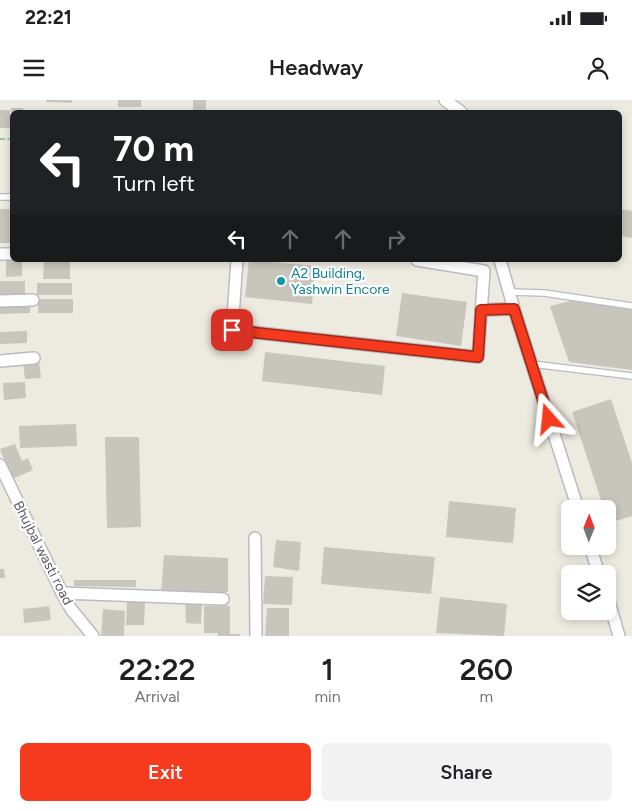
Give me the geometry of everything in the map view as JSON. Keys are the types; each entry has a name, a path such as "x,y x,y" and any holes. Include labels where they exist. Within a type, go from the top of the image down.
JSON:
{"street":[{"path":"445,100 458,110"},
{"path":"237,262 232,330 478,357 484,271 429,262"},
{"path":"501,262 575,500"},
{"path":"0,301 33,300"},
{"path":"481,310 514,309"},
{"path":"0,361 34,358"},
{"name":"Bhujbal wasti road","path":"0,465 71,610 93,636"},
{"path":"255,538 256,636"},
{"path":"62,593 224,599"},
{"path":"615,620 620,636"}],"lane":[{"path":"511,292 544,293 632,306"},
{"path":"532,364 632,376"}],"building":[{"path":"46,100 72,100 72,103 46,102"},
{"path":"118,100 141,100 141,107 118,107"},
{"path":"193,100 206,100 206,110 193,110"},
{"path":"11,108 23,108 23,110 11,110"},
{"path":"0,110 10,110 10,128 0,128"},
{"path":"0,209 10,209 10,243 0,243"},
{"path":"622,209 632,211 632,238 622,236"},
{"path":"6,260 22,262 22,276 6,277"},
{"path":"44,262 70,262 70,279 43,279"},
{"name":"A2 Building, Yashwin Encore","path":"249,262 316,266 312,304 245,297"},
{"path":"0,281 25,281 25,297 0,298"},
{"path":"37,283 72,283 72,295 37,295"},
{"path":"402,293 467,302 461,346 396,336"},
{"path":"38,299 73,299 73,313 38,313"},
{"path":"574,300 632,309 632,370 569,362 550,306"},
{"path":"30,304 30,313 0,314 0,305"},
{"path":"27,331 27,343 0,344 0,332"},
{"path":"265,352 385,366 382,395 262,381"},
{"path":"39,361 41,378 25,379 23,362"},
{"path":"25,382 26,398 4,400 3,383"},
{"path":"611,399 632,463 632,516 616,521 616,500 601,500 572,412"},
{"path":"76,424 77,446 20,448 19,426"},
{"path":"105,437 139,437 141,527 107,528"},
{"path":"15,444 22,461 28,458 33,470 12,479 0,449"},
{"path":"449,501 516,508 513,543 446,537"},
{"path":"276,540 301,542 299,571 273,567"},
{"path":"324,547 435,557 431,594 321,584"},
{"path":"164,555 228,558 228,592 161,592"},
{"path":"0,569 4,569 5,578 0,578"},
{"path":"265,576 293,577 292,605 263,604"},
{"path":"74,580 136,580 136,587 74,586"},
{"path":"440,597 507,604 504,636 436,633"},
{"path":"185,600 202,601 201,624 186,623"},
{"path":"127,602 145,602 144,625 126,625"},
{"path":"49,606 51,620 24,623 23,609"},
{"path":"204,606 230,606 230,634 240,634 240,636 218,636 218,633 204,633"},
{"path":"267,608 289,608 289,636 265,636"},
{"path":"103,609 125,611 124,636 101,636"}],"place":[{"name":"A2 Building, Yashwin Encore","path":"281,281"}],"route":[{"path":"232,330 478,357 481,310 514,309 549,419"}]}
